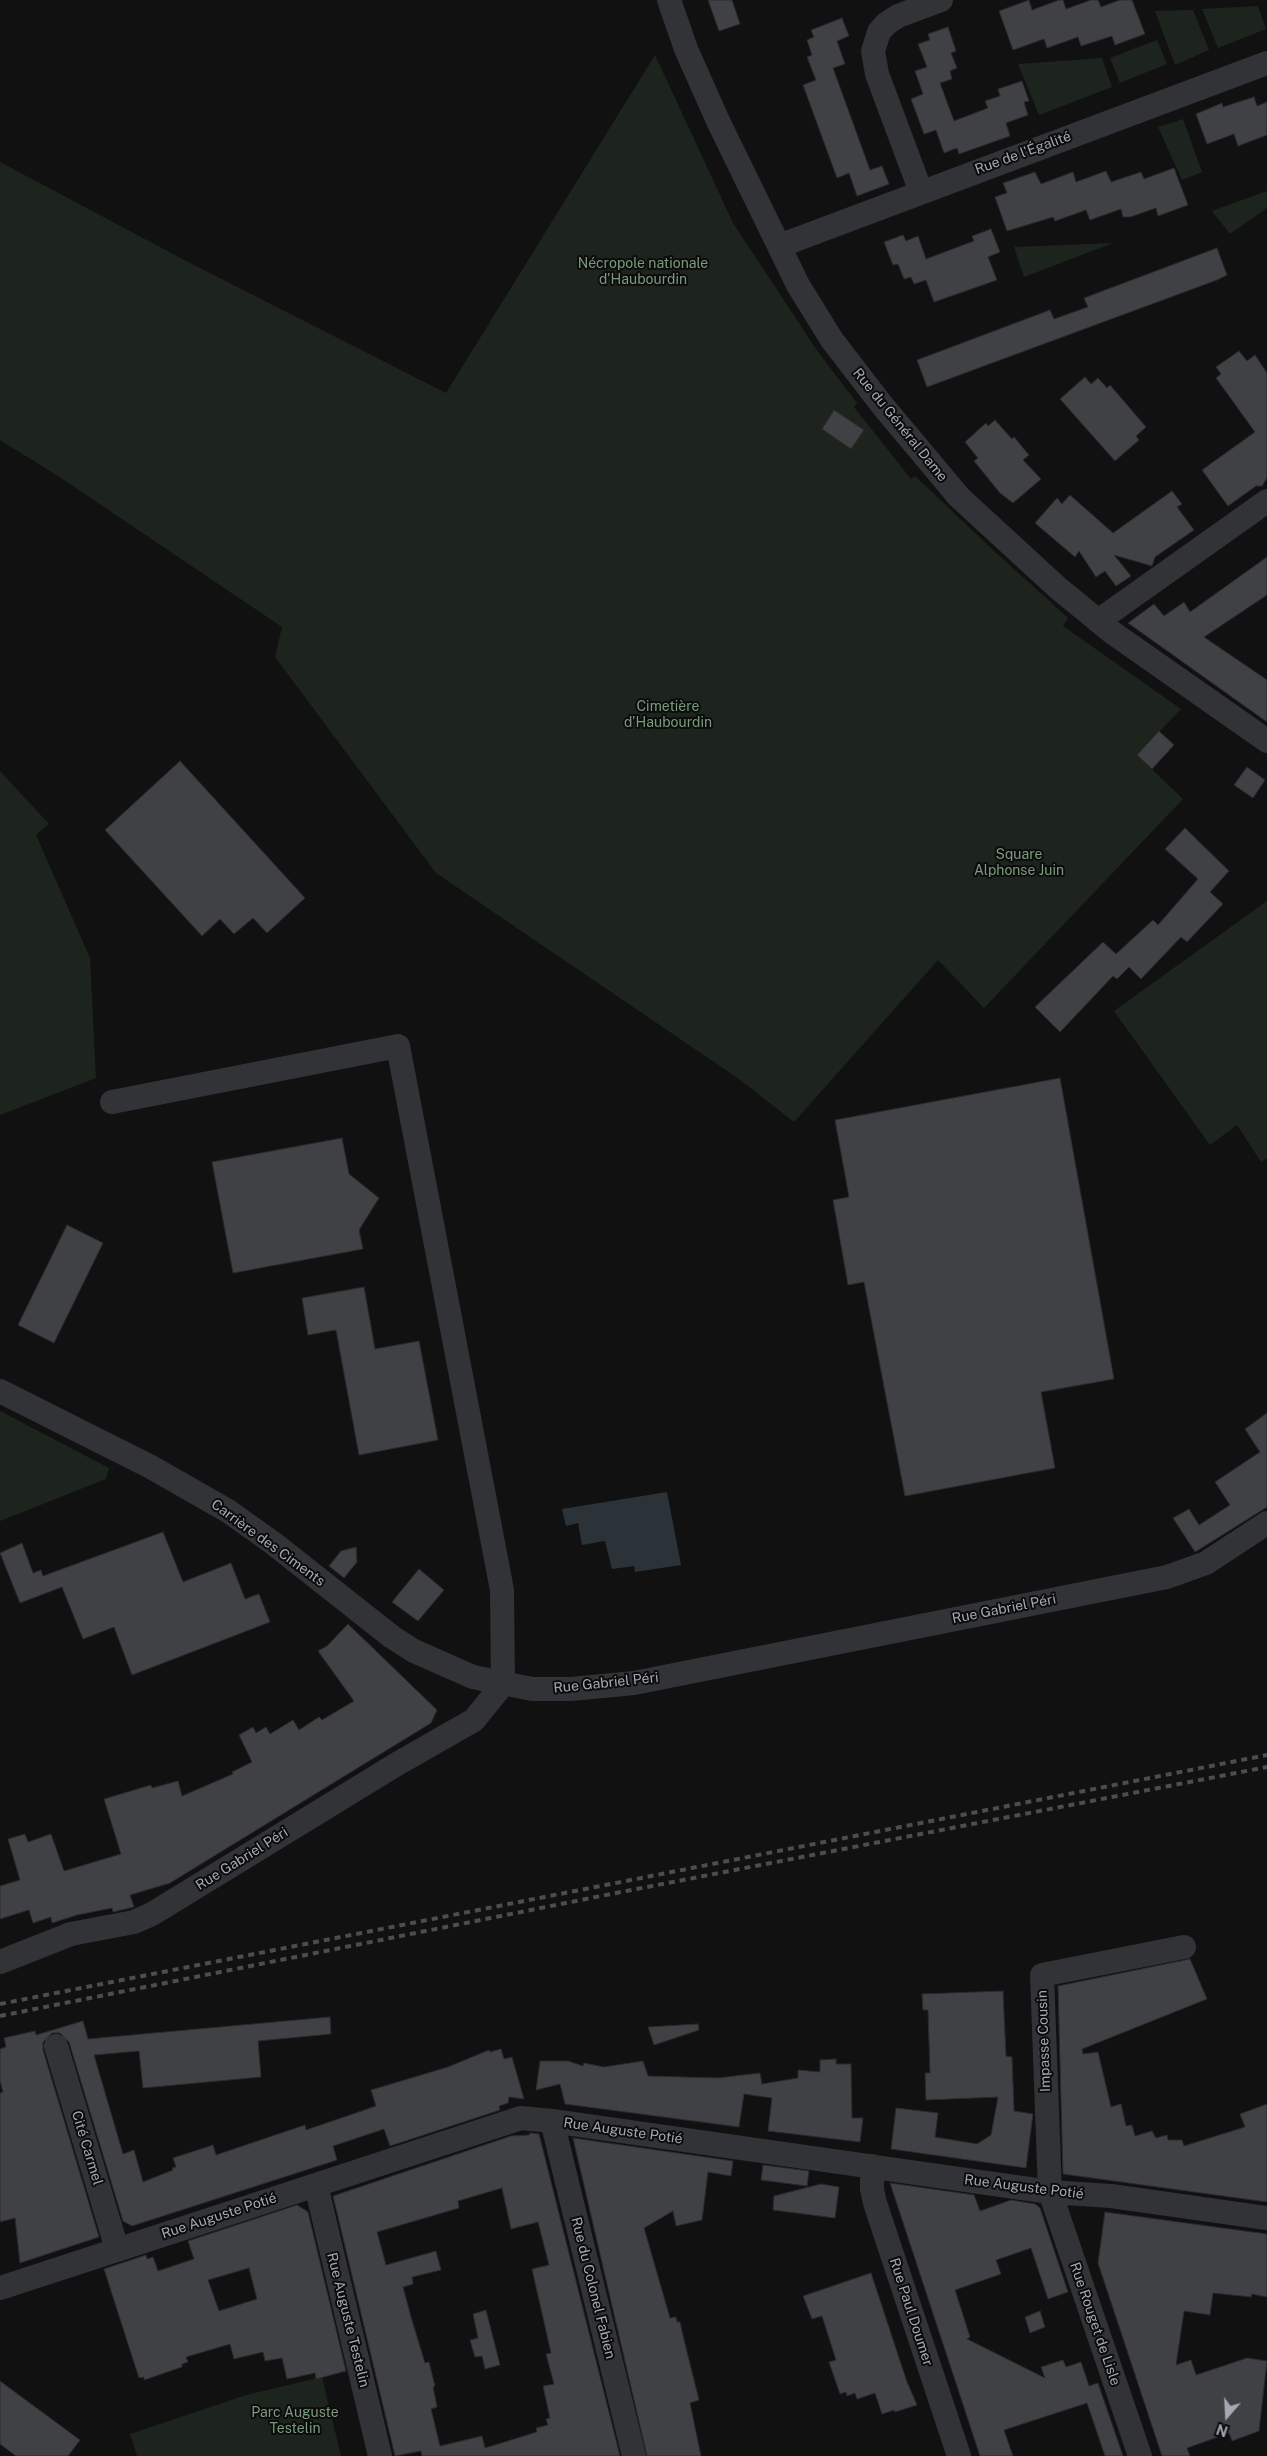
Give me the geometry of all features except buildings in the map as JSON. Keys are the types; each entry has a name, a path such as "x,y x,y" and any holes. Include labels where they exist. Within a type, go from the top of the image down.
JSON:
{"street":[{"name":"Rue du Général Dame","path":"669,0 701,83 798,285 826,332 906,433 959,496 1044,575 1098,621 1267,740"},
{"path":"920,192 877,74 873,51 879,32 886,24 898,16 941,0"},
{"name":"Rue de l'Égalité","path":"779,246 1267,62"},
{"path":"1098,621 1267,501"},
{"path":"112,1102 398,1046 502,1590 503,1684"},
{"name":"Carrière des Ciments","path":"0,1391 150,1467 228,1511 273,1543 392,1637 414,1651 459,1672 503,1684"},
{"name":"Rue Gabriel Péri","path":"0,1962 71,1934 134,1922 152,1914 381,1774 474,1720 503,1684 550,1690 634,1683 1167,1577 1206,1563 1267,1523"},
{"name":"Impasse Cousin","path":"1050,2192 1042,1976 1184,1947"},
{"name":"Cité Carmel","path":"56,2046 117,2250"},
{"name":"Rue Auguste Potié","path":"0,2288 513,2120 535,2118 1050,2192 1111,2196 1267,2218"},
{"name":"Rue du Colonel Fabien","path":"552,2120 634,2456"},
{"name":"Rue Paul Doumer","path":"872,2166 873,2196 959,2456"},
{"name":"Rue Auguste Testelin","path":"316,2185 380,2456"},
{"name":"Rue Rouget de Lisle","path":"1050,2192 1140,2456"}],"green space":[{"path":"1258,6 1266,29 1218,48 1202,9"},
{"path":"1193,10 1209,50 1175,65 1155,11"},
{"path":"1157,40 1167,64 1120,83 1110,58"},
{"name":"Cimetière d'Haubourdin","path":"655,55 733,223 818,352 857,403 854,407 911,479 915,476 1068,618 1063,626 1181,709 1137,755 1183,799 984,1008 938,960 794,1122 739,1079 436,873 275,657 282,627 61,478 0,440 0,162 190,263 446,393"},
{"path":"1102,58 1112,87 1039,115 1018,64"},
{"path":"1183,119 1202,172 1182,180 1158,127"},
{"path":"1267,191 1267,208 1230,234 1212,211"},
{"path":"1113,243 1024,277 1014,247"},
{"path":"0,771 49,824 36,835 90,958 96,1078 0,1115"},
{"path":"1267,901 1267,1158 1261,1162 1237,1125 1210,1145 1114,1011"},
{"path":"0,1411 109,1468 106,1479 0,1521"},
{"name":"Parc Auguste Testelin","path":"322,2377 341,2456 137,2456 130,2434 246,2395"}],"shaded area":[{"path":"667,1492 681,1565 635,1572 634,1566 612,1569 605,1541 582,1545 578,1523 566,1526 562,1509"}],"railway":[{"path":"0,2004 1267,1755"},
{"path":"0,2016 616,1893 1267,1767"}],"park label":[{"name":"Nécropole nationale d'Haubourdin","path":"643,272"},
{"name":"Square Alphonse Juin","path":"1019,864"}]}
